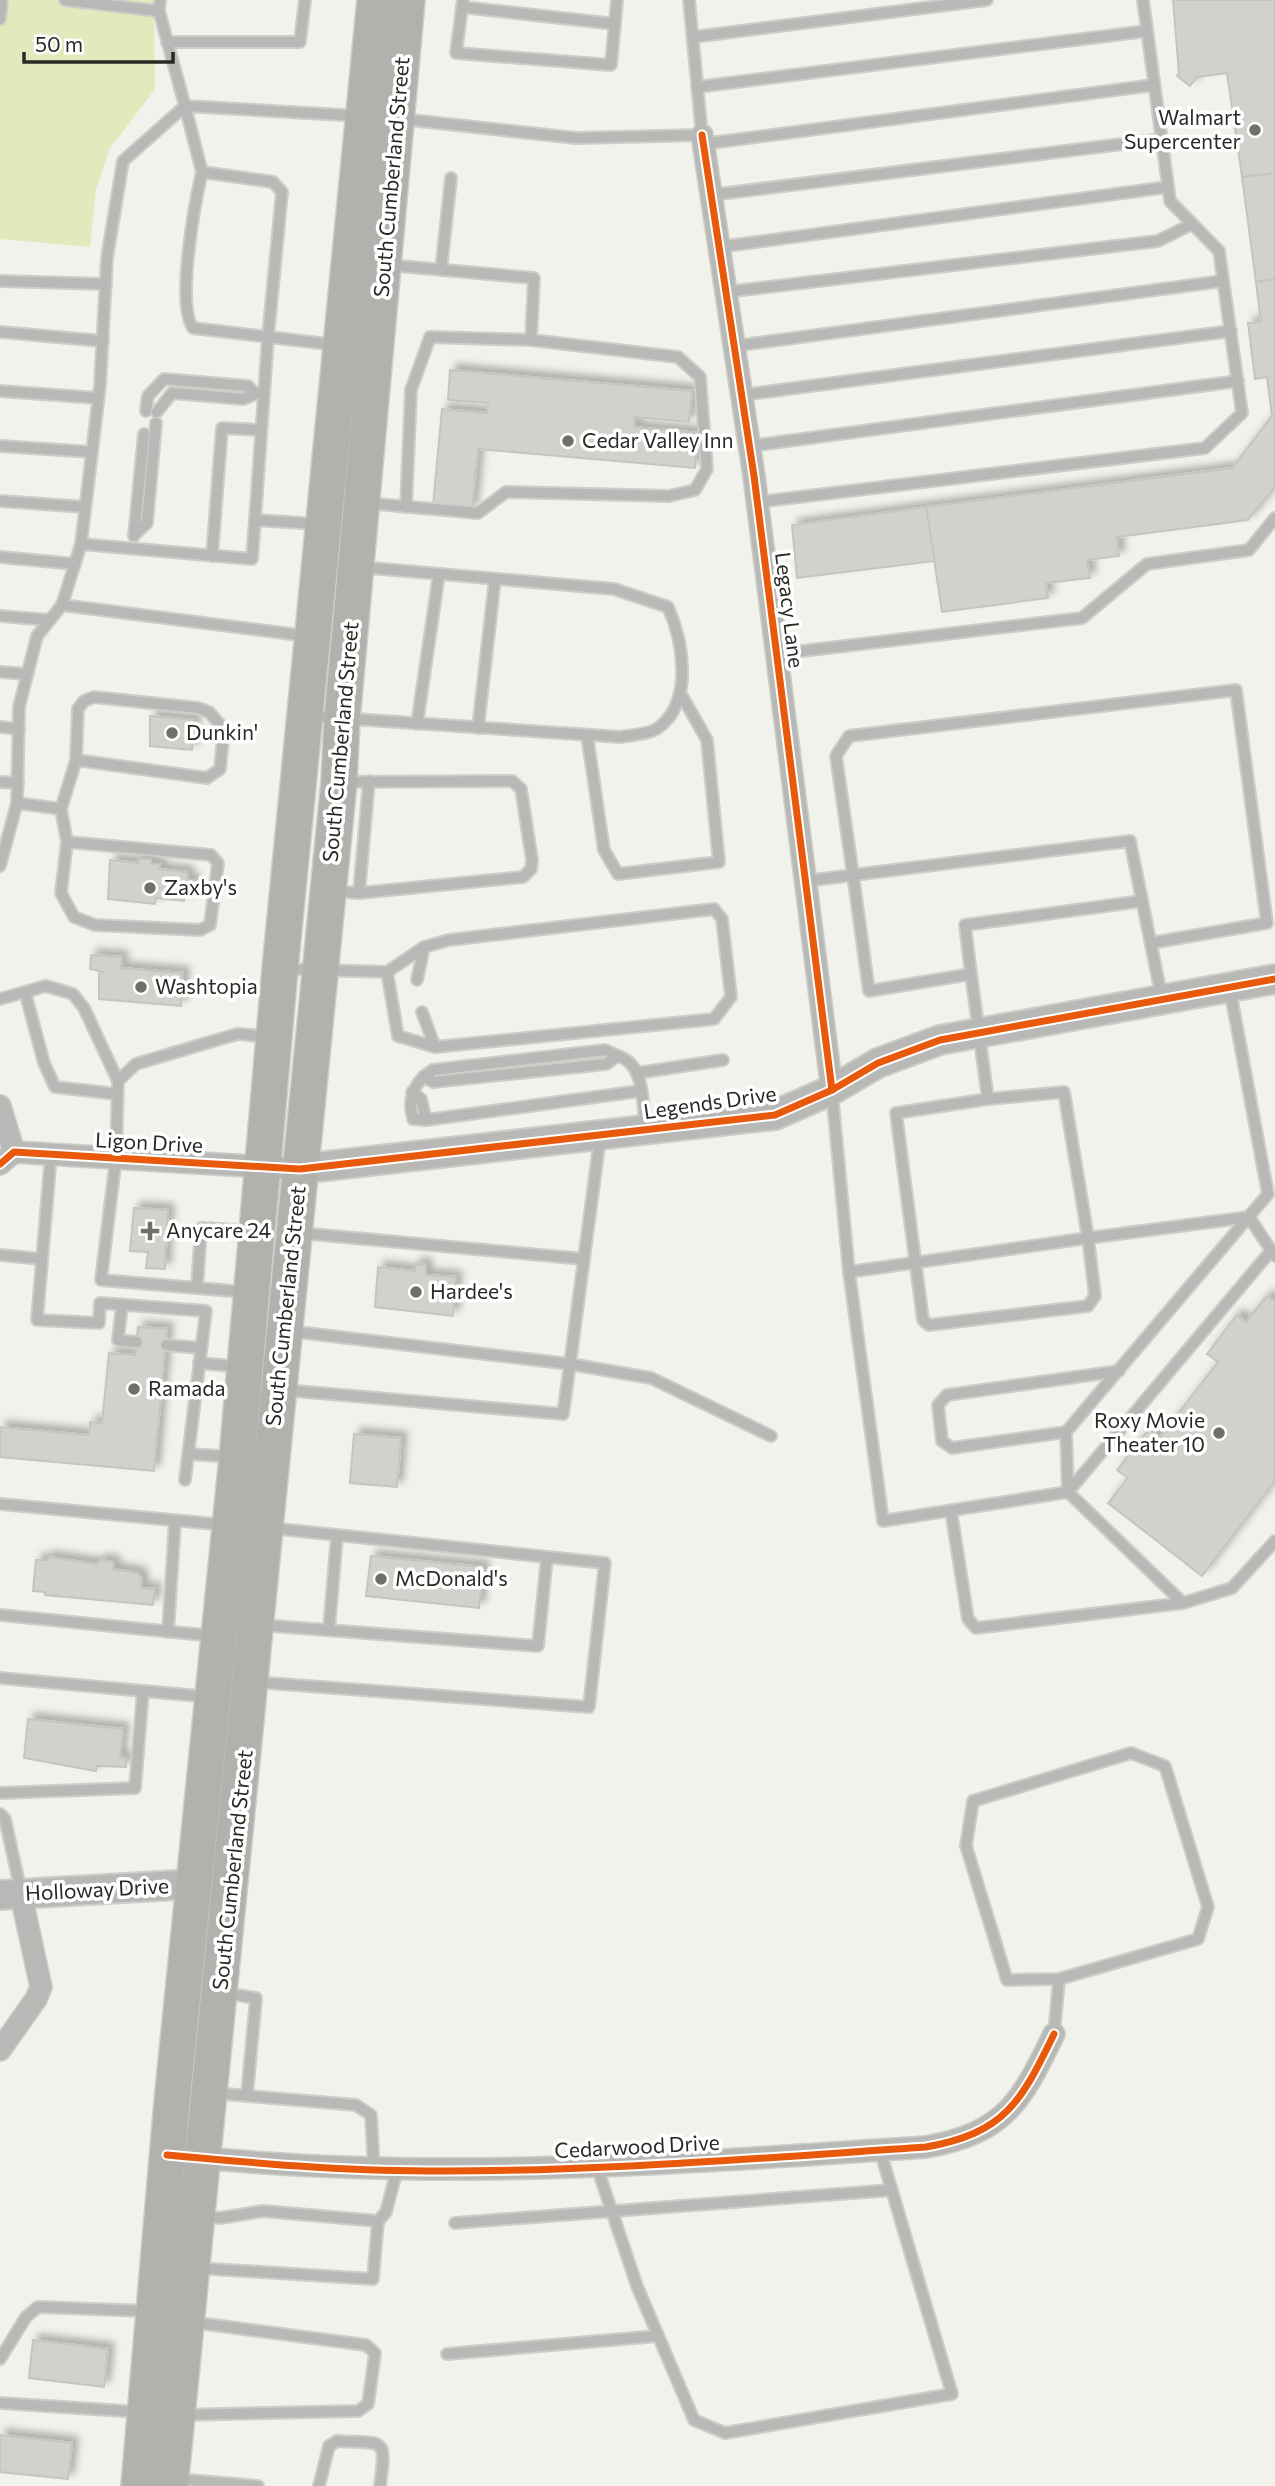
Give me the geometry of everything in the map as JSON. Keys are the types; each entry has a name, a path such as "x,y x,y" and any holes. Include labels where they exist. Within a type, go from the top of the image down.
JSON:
{"main road":[{"name":"South Cumberland Street","path":"247,1527 237,1458 280,969 313,637 362,503 384,265 375,0"},
{"name":"South Cumberland Street","path":"180,2215 204,2158 220,1992 233,1689 247,1527 278,1390 318,971 343,892 354,782 342,719 338,565 324,524 342,345 381,117 407,0"},
{"name":"South Cumberland Street","path":"160,2483 161,2413 180,2215 167,2155 195,1884 233,1689"}],"street":[{"name":"Legacy Lane","path":"703,139 758,502 832,1090"},
{"name":"Legends Drive","path":"300,1169 775,1115 832,1090 904,1051 979,1032 1275,979"},
{"path":"0,1106 7,1158"},
{"name":"Ligon Drive","path":"7,1158 51,1154 300,1169"},
{"name":"Holloway Drive","path":"10,1895 195,1884"},
{"path":"0,2050 36,1999 40,1987 10,1895"},
{"name":"Cedarwood Drive","path":"167,2155 276,2166 397,2171 597,2167 880,2150 953,2142 990,2127 1030,2084 1054,2034"}],"lane":[{"path":"0,19 2,0"},
{"path":"65,0 159,6 202,172 189,252 185,310 193,328 342,345"},
{"path":"167,42 300,42 305,0"},
{"path":"615,24 463,3 457,53 611,65 615,24 617,0"},
{"path":"689,0 703,139"},
{"path":"693,37 987,0"},
{"path":"758,502 1205,448 1242,413 1219,251 1170,201 1143,0"},
{"path":"698,87 1147,31"},
{"path":"0,866 3,841 17,803 19,707 27,674 37,636 62,605 80,544 98,398 106,284 123,161 185,106 381,117 588,138 703,139 1154,85"},
{"path":"711,195 1162,139"},
{"path":"80,544 252,559 261,430 259,393 268,337 282,192 273,182 202,172"},
{"path":"441,270 451,178"},
{"path":"719,247 1168,187"},
{"path":"726,292 1158,241 1192,224"},
{"path":"384,265 534,278 531,340"},
{"path":"0,281 106,284"},
{"path":"734,346 1223,281"},
{"path":"742,395 1231,331"},
{"path":"0,332 103,341"},
{"path":"362,503 405,507 478,513 506,492 669,495 695,490 707,469 700,377 678,357 531,340 430,337 411,390 405,507"},
{"path":"135,534 147,523 153,452 148,396 164,379 248,386 259,393"},
{"path":"750,446 1238,381"},
{"path":"0,391 98,398"},
{"path":"133,549 144,435 151,417 172,393 243,399 259,393"},
{"path":"212,556 222,428 261,430"},
{"path":"144,435 153,452"},
{"path":"0,446 92,452"},
{"path":"0,501 85,507"},
{"path":"777,654 1083,618 1147,564 1249,550 1275,518"},
{"path":"256,520 324,524"},
{"path":"0,557 75,564"},
{"path":"338,565 614,589 668,607 680,634 682,696 707,740 719,862 618,874 604,850 587,735"},
{"path":"417,724 439,574"},
{"path":"478,728 495,579"},
{"path":"62,605 313,637"},
{"path":"0,616 50,620"},
{"path":"0,672 27,674"},
{"path":"971,974 869,992 836,756 849,736 1236,690 1267,923 1151,943"},
{"path":"305,716 621,737 658,728 682,696"},
{"path":"67,842 204,852 218,863 214,916 210,925 200,930 95,925 74,917 63,900 67,842 61,809 76,760 78,709 84,701 94,697 198,708 209,712 224,729 220,769 207,778 76,760"},
{"path":"0,727 19,729"},
{"path":"343,892 523,877 531,869 532,860 521,789 512,781 493,779 354,782"},
{"path":"0,782 18,783"},
{"path":"17,803 61,809"},
{"path":"806,881 1130,841 1162,999"},
{"path":"988,1100 965,925 1142,901"},
{"path":"280,969 387,972 424,947 449,940 714,909 722,919 731,997 714,1019 435,1047 397,1036 387,972"},
{"path":"416,980 424,947"},
{"path":"0,999 46,986 73,994 85,1008 118,1081 116,1158 101,1280 99,1323 37,1320 51,1154"},
{"path":"1119,1371 947,1395 938,1405 942,1441 951,1448 1066,1432 1119,1371 1268,1194 1230,987"},
{"path":"25,992 44,1062 55,1087 117,1094"},
{"path":"422,1012 435,1047"},
{"path":"118,1081 136,1064 220,1039 239,1034 274,1037"},
{"path":"640,1091 426,1121 413,1119 412,1092 424,1076 433,1070 605,1050 629,1062 636,1073 640,1091 646,1130"},
{"path":"636,1073 723,1060"},
{"path":"832,1090 849,1272 883,1521 1068,1492 1272,1254 1249,1217"},
{"path":"1064,1092 1095,1296 1088,1306 929,1325 923,1320 914,1263 896,1113 988,1100 1064,1092"},
{"path":"278,1390 563,1414 600,1135"},
{"path":"849,1272 1249,1217"},
{"path":"197,1288 201,1228 257,1231"},
{"path":"294,1232 584,1258"},
{"path":"0,1255 42,1259"},
{"path":"101,1280 252,1293"},
{"path":"100,1303 205,1311 185,1480"},
{"path":"122,1305 118,1340 136,1342"},
{"path":"284,1331 570,1364 651,1378 771,1436"},
{"path":"166,1345 201,1348"},
{"path":"199,1363 245,1368"},
{"path":"1066,1432 1068,1492 1183,1603"},
{"path":"188,1454 237,1458"},
{"path":"0,1504 605,1563 589,1707 233,1689 142,1692 0,1678"},
{"path":"950,1511 968,1619 976,1628 1183,1603 1233,1588 1275,1541"},
{"path":"168,1632 176,1521"},
{"path":"329,1629 337,1535"},
{"path":"0,1615 168,1632 329,1629 538,1646 547,1557"},
{"path":"0,1793 135,1788 142,1692"},
{"path":"1130,1753 1164,1766 1208,1907 1198,1939 1059,1979 1007,1980 966,1846 973,1801 1130,1753"},
{"path":"0,1814 5,1819 10,1895"},
{"path":"1054,2034 1059,1979"},
{"path":"220,1992 256,1998 247,2095"},
{"path":"210,2093 356,2105 371,2115 374,2170"},
{"path":"597,2167 637,2286 694,2420 726,2433 952,2394 880,2150"},
{"path":"176,2266 373,2279 378,2221 386,2212 397,2171"},
{"path":"455,2223 892,2190"},
{"path":"180,2215 220,2218 263,2210 378,2221"},
{"path":"0,2359 26,2316 38,2307 170,2316 366,2345 375,2353 368,2404 358,2411 161,2413 0,2403"},
{"path":"447,2354 659,2336"},
{"path":"319,2486 329,2446 337,2441 376,2444 382,2447 385,2452 380,2486"},
{"path":"160,2483 258,2486"}],"green space":[{"path":"0,0 154,0 155,89 109,150 96,190 90,247 0,239"}],"building":[{"name":"Walmart Supercenter","path":"1173,0 1275,0 1275,173 1242,177 1227,73 1197,77 1190,86 1177,76 1179,73"},
{"path":"1275,173 1275,279 1256,282 1242,177"},
{"path":"1275,279 1275,416 1272,416 1267,377 1255,379 1248,323 1261,322 1256,282"},
{"name":"Cedar Valley Inn","path":"450,370 692,391 689,422 635,417 634,427 698,433 695,468 478,449 472,510 433,506 442,409 487,413 488,403 448,400"},
{"path":"1272,416 1275,416 1275,487 1248,520 1117,537 1119,556 1087,560 1090,578 1046,583 1048,598 942,612 926,507 1232,468"},
{"path":"926,507 935,561 797,578 792,525"},
{"name":"Dunkin'","path":"150,716 194,720 192,750 150,746"},
{"name":"Zaxby's","path":"138,859 151,859 151,864 160,864 159,869 187,872 188,880 194,880 192,896 184,895 184,901 156,898 155,904 108,899 110,860 138,863"},
{"name":"Washtopia","path":"91,955 122,957 121,968 183,973 181,1006 99,999 99,974 103,972 90,969"},
{"name":"Anycare 24","path":"134,1208 168,1210 165,1269 146,1268 148,1252 130,1251"},
{"name":"Hardee's","path":"415,1264 426,1265 426,1275 456,1277 453,1316 375,1307 378,1267 415,1271"},
{"name":"Roxy Movie Theater 10","path":"1267,1296 1275,1302 1275,1481 1202,1576 1108,1503 1128,1478 1117,1470 1149,1429 1160,1437 1218,1362 1207,1354 1237,1315 1246,1322"},
{"name":"Ramada","path":"138,1327 167,1329 154,1471 0,1457 0,1427 89,1435 90,1422 102,1423 109,1353 135,1355"},
{"path":"354,1434 401,1438 397,1487 350,1483"},
{"path":"371,1556 483,1567 479,1608 366,1596"},
{"path":"48,1557 97,1564 100,1560 114,1562 113,1569 138,1573 142,1579 141,1588 155,1589 153,1605 45,1595 45,1592 33,1591 36,1560 48,1560"},
{"path":"28,1719 123,1729 120,1757 126,1758 126,1767 97,1766 96,1771 24,1758"},
{"path":"33,2340 108,2349 104,2387 29,2378"},
{"path":"0,2435 72,2443 68,2479 0,2472"}],"cycle path":[{"path":"702,135 754,476 832,1090"},
{"path":"0,1164 14,1152 300,1169 775,1115 832,1090 878,1063 940,1040 1275,979"},
{"path":"167,2155 329,2168 490,2171 677,2164 926,2147 975,2133 1007,2111 1031,2078 1054,2034"}],"place":[{"name":"Walmart Supercenter","path":"1255,130"},
{"name":"Cedar Valley Inn","path":"568,441"},
{"name":"Dunkin'","path":"172,733"},
{"name":"Zaxby's","path":"150,888"},
{"name":"Washtopia","path":"141,987"},
{"name":"Anycare 24","path":"150,1231"},
{"name":"Hardee's","path":"416,1292"},
{"name":"Ramada","path":"134,1389"},
{"name":"Roxy Movie Theater 10","path":"1219,1433"},
{"name":"McDonald's","path":"381,1579"}]}
